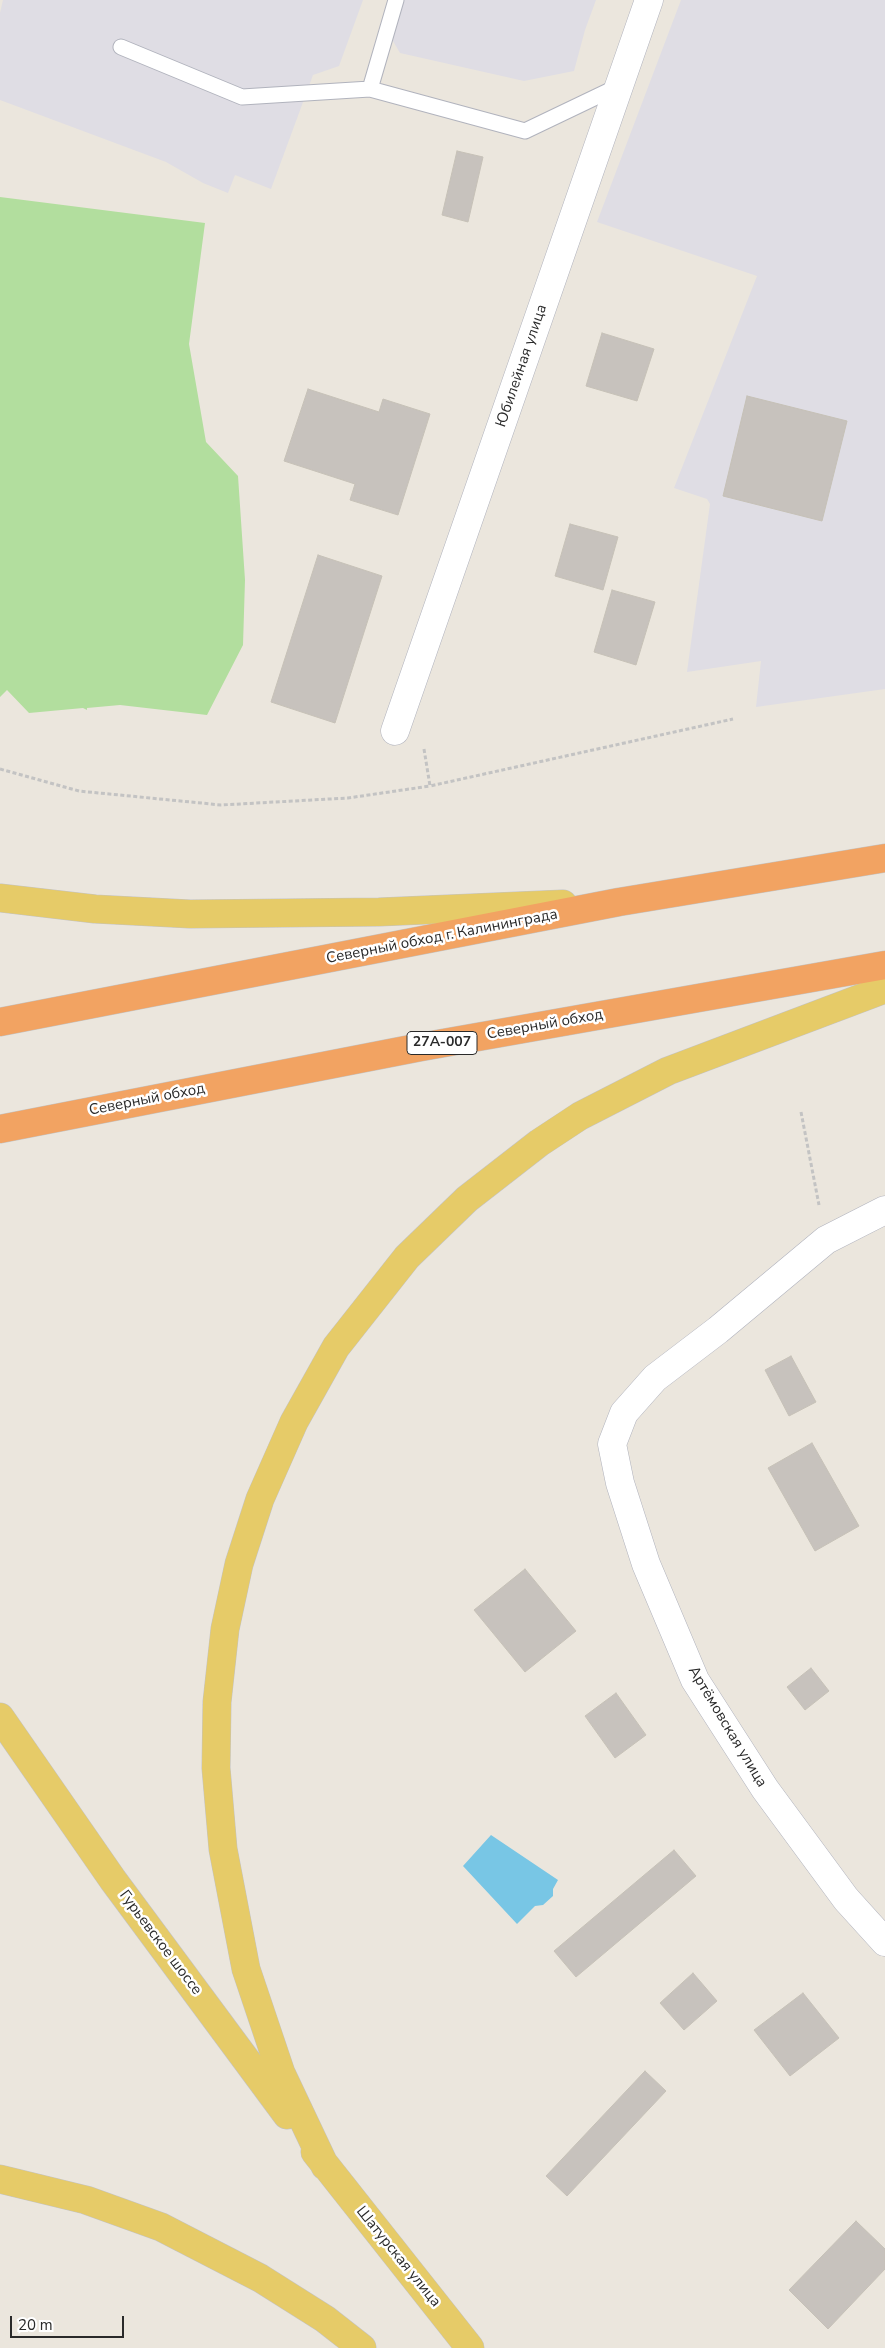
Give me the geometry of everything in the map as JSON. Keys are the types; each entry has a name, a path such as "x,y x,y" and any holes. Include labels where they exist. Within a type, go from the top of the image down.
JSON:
{"highway":[{"name":"Северный обход г. Калининграда","path":"0,1022 619,902 885,858"},
{"name":"Северный обход","path":"0,1129 421,1047 885,965"}],"main road":[{"path":"0,898 95,909 190,914 280,915 619,902"},
{"path":"325,2166 281,2073 246,1969 223,1850 216,1768 218,1693 225,1630 239,1564 260,1499 294,1422 336,1347 407,1257 467,1199 539,1143 580,1116 668,1071 885,989"},
{"name":"Гурьевское шоссе","path":"0,1717 113,1880 325,2166"},
{"name":"Шатурская улица","path":"325,2166 470,2348"},
{"path":"0,2179 86,2200 161,2227 260,2278 325,2319 362,2348"}],"street":[{"name":"Юбилейная улица","path":"395,731 649,0"},
{"name":"Артёмовская улица","path":"885,1210 826,1240 718,1330 655,1378 624,1413 612,1444 620,1483 646,1564 695,1680 765,1789 846,1899 885,1942"}],"lane":[{"path":"370,89 396,0"},
{"path":"121,47 242,97 370,89 525,132 619,86"}],"path":[{"path":"0,769 79,792 221,805 348,798 430,786 733,719"},
{"path":"424,747 430,786"},
{"path":"801,1112 826,1240"}],"shaded area":[{"path":"3,0 363,0 339,66 313,75 271,189 235,175 228,193 203,183 166,162 0,100 0,13"},
{"path":"402,0 596,0 585,30 574,71 524,81 400,53 393,41 391,30"},
{"path":"681,0 885,0 885,689 756,707 761,661 687,672 710,504 707,499 674,488 757,276 597,222"}],"green space":[{"path":"0,197 205,223 189,344 206,442 238,476 245,580 243,645 207,715 120,705 87,708 87,710 83,708 29,713 7,690 0,697"}],"water":[{"path":"491,1835 558,1880 553,1889 553,1896 543,1905 535,1906 517,1924 463,1866"}],"building":[{"path":"457,151 483,157 468,222 442,215"},
{"path":"602,333 654,349 637,401 586,386"},
{"path":"308,389 379,412 383,399 430,414 398,515 350,500 355,484 284,461"},
{"path":"747,396 847,421 822,521 723,496"},
{"path":"570,524 618,537 603,590 555,576"},
{"path":"318,555 382,576 335,723 271,702"},
{"path":"612,590 655,602 636,665 594,652"},
{"path":"791,1356 816,1402 789,1416 765,1370"},
{"path":"812,1443 859,1526 815,1551 768,1468"},
{"path":"525,1569 576,1631 525,1672 474,1610"},
{"path":"811,1668 829,1691 805,1710 787,1687"},
{"path":"616,1693 646,1735 615,1758 585,1716"},
{"path":"674,1850 696,1876 576,1977 554,1951"},
{"path":"693,1973 717,2001 684,2030 660,2003"},
{"path":"803,1993 839,2038 790,2076 754,2030"},
{"path":"645,2071 666,2091 567,2196 546,2176"},
{"path":"856,2221 885,2249 885,2269 828,2329 789,2290"}]}
